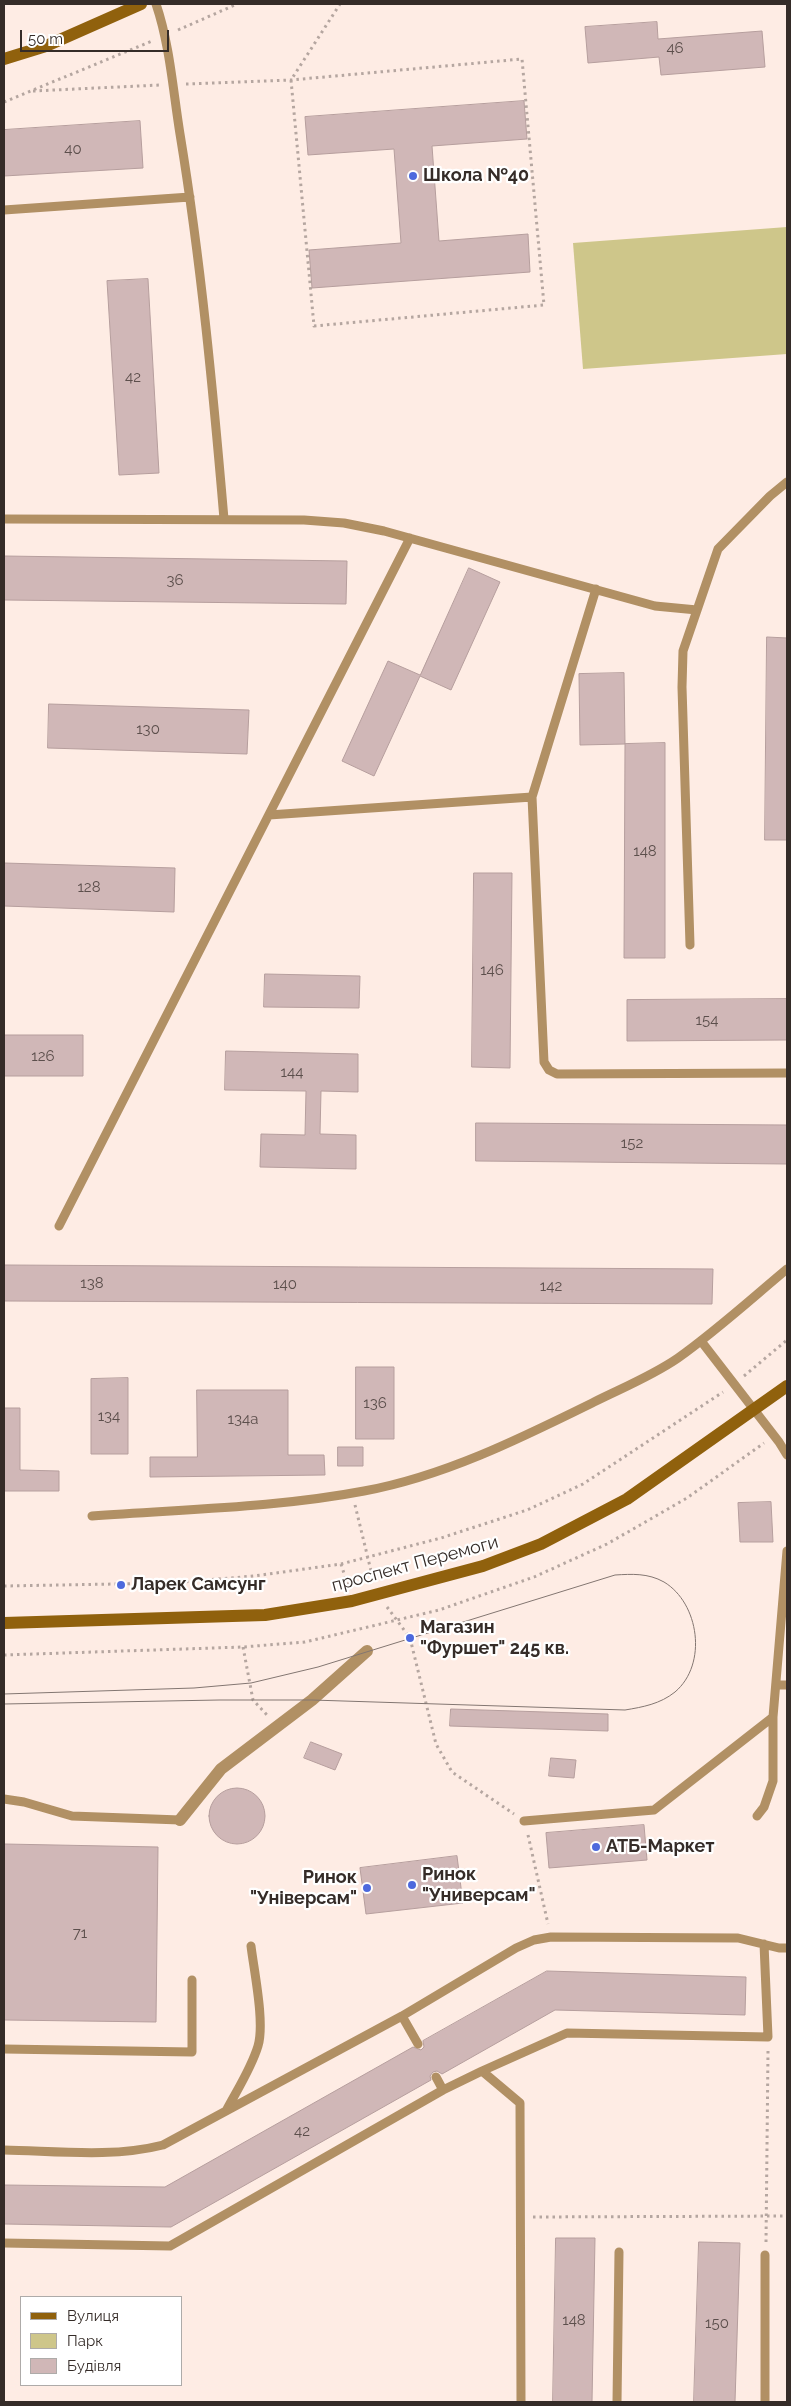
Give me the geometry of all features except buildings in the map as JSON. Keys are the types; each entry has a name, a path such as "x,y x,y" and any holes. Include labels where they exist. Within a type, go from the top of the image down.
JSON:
{"main road":[{"path":"4,60 46,46 141,4"},
{"name":"проспект Перемоги","path":"4,1623 222,1618 274,1614 352,1601 483,1566 549,1540 627,1499 787,1386"}],"street":[{"path":"180,1820 221,1769 312,1700 367,1651"}],"lane":[{"path":"156,4 164,36 190,197 211,362 224,519"},
{"path":"4,210 190,197"},
{"path":"690,946 682,687 683,651 718,549 770,496 787,482"},
{"path":"4,519 224,519 304,520 344,523 410,538 655,606 697,610"},
{"path":"59,1226 410,538"},
{"path":"596,589 532,797 544,1062 549,1070 557,1074 787,1073"},
{"path":"269,815 532,797"},
{"path":"92,1516 243,1506 352,1493 393,1484 449,1466 516,1440 650,1374 676,1359 701,1341 787,1269"},
{"path":"701,1341 755,1410 787,1455"},
{"path":"757,1816 764,1807 773,1781 773,1717 787,1552"},
{"path":"776,1685 787,1685"},
{"path":"524,1821 654,1810 773,1717"},
{"path":"4,1799 24,1802 72,1816 180,1820"},
{"path":"4,2150 142,2150 163,2145 402,2016 516,1948 534,1940 551,1937 738,1938 779,1948 787,1948"},
{"path":"4,2243 170,2246 443,2090 482,2070 567,2034 768,2038 764,1944"},
{"path":"226,2111 248,2071 259,2044 261,2029 252,1946"},
{"path":"4,2049 192,2052 192,1980"},
{"path":"402,2016 418,2044"},
{"path":"482,2070 520,2103 521,2402"},
{"path":"436,2077 443,2090"},
{"path":"617,2402 619,2252"},
{"path":"765,2402 766,2255"}],"path":[{"path":"4,102 237,4"},
{"path":"33,91 291,80 522,59 544,304 314,326 291,80 340,4"},
{"path":"4,1586 171,1583 254,1576 342,1564 480,1527 527,1510 582,1484 734,1384 787,1340"},
{"path":"352,1493 378,1595 410,1638 436,1744 452,1772 524,1821 551,1937"},
{"path":"342,1564 352,1601"},
{"path":"243,1647 254,1700 277,1726"},
{"path":"766,2255 768,2038"},
{"path":"520,2217 787,2216"}],"green space":[{"path":"787,227 787,354 583,369 573,243"}],"tram line":[{"path":"4,1694 194,1688 251,1683 318,1667 615,1575 634,1574 664,1582 676,1592 685,1604 692,1619 695,1634 692,1666 685,1680 675,1692 657,1702 625,1710 312,1700 4,1704"}],"place":[{"name":"Школа №40","path":"413,176"},
{"name":"Ларек Самсунг","path":"121,1585"},
{"name":"Магазин \"Фуршет\" 245 кв.","path":"410,1638"},
{"name":"АТБ-Маркет","path":"596,1847"},
{"name":"Ринок \"Универсам\"","path":"412,1885"},
{"name":"Ринок \"Універсам\"","path":"367,1888"}]}
